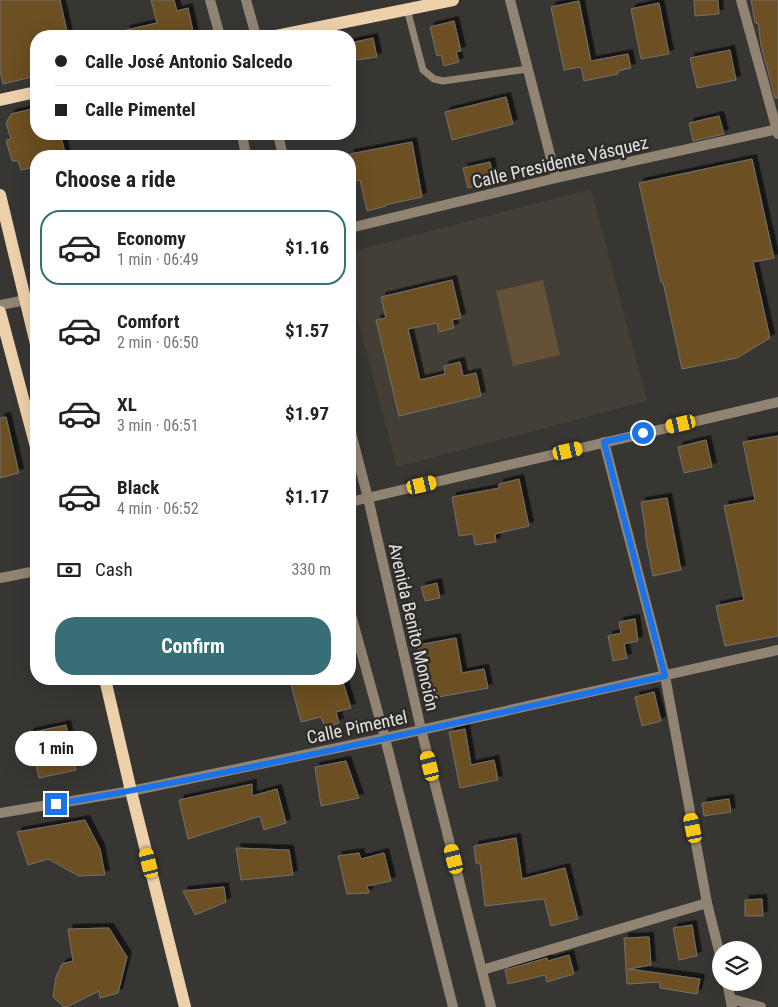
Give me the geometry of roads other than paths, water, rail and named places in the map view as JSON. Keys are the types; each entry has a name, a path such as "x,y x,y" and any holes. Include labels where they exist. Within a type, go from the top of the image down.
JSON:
{"main road":[{"path":"305,30 453,0"},
{"path":"0,100 30,93"},
{"path":"0,196 30,296"},
{"path":"0,312 30,424"},
{"path":"106,685 185,1007"}],"street":[{"path":"210,0 218,30"},
{"path":"246,0 254,30"},
{"path":"510,0 556,178"},
{"path":"741,0 778,131"},
{"name":"Calle Presidente Vásquez","path":"356,227 556,178 778,131"},
{"path":"0,305 30,299"},
{"path":"356,501 778,402"},
{"path":"604,442 665,676 707,903 716,941"},
{"name":"Avenida Benito Monción","path":"356,452 421,729 491,1007"},
{"path":"0,578 30,572"},
{"path":"356,633 454,1007"},
{"name":"Calle Pimentel","path":"0,814 131,791 385,738 778,650"},
{"path":"482,970 707,903"},
{"path":"732,1003 760,1007"}],"lane":[{"path":"407,9 423,70 434,79 443,82 528,69"}]}
